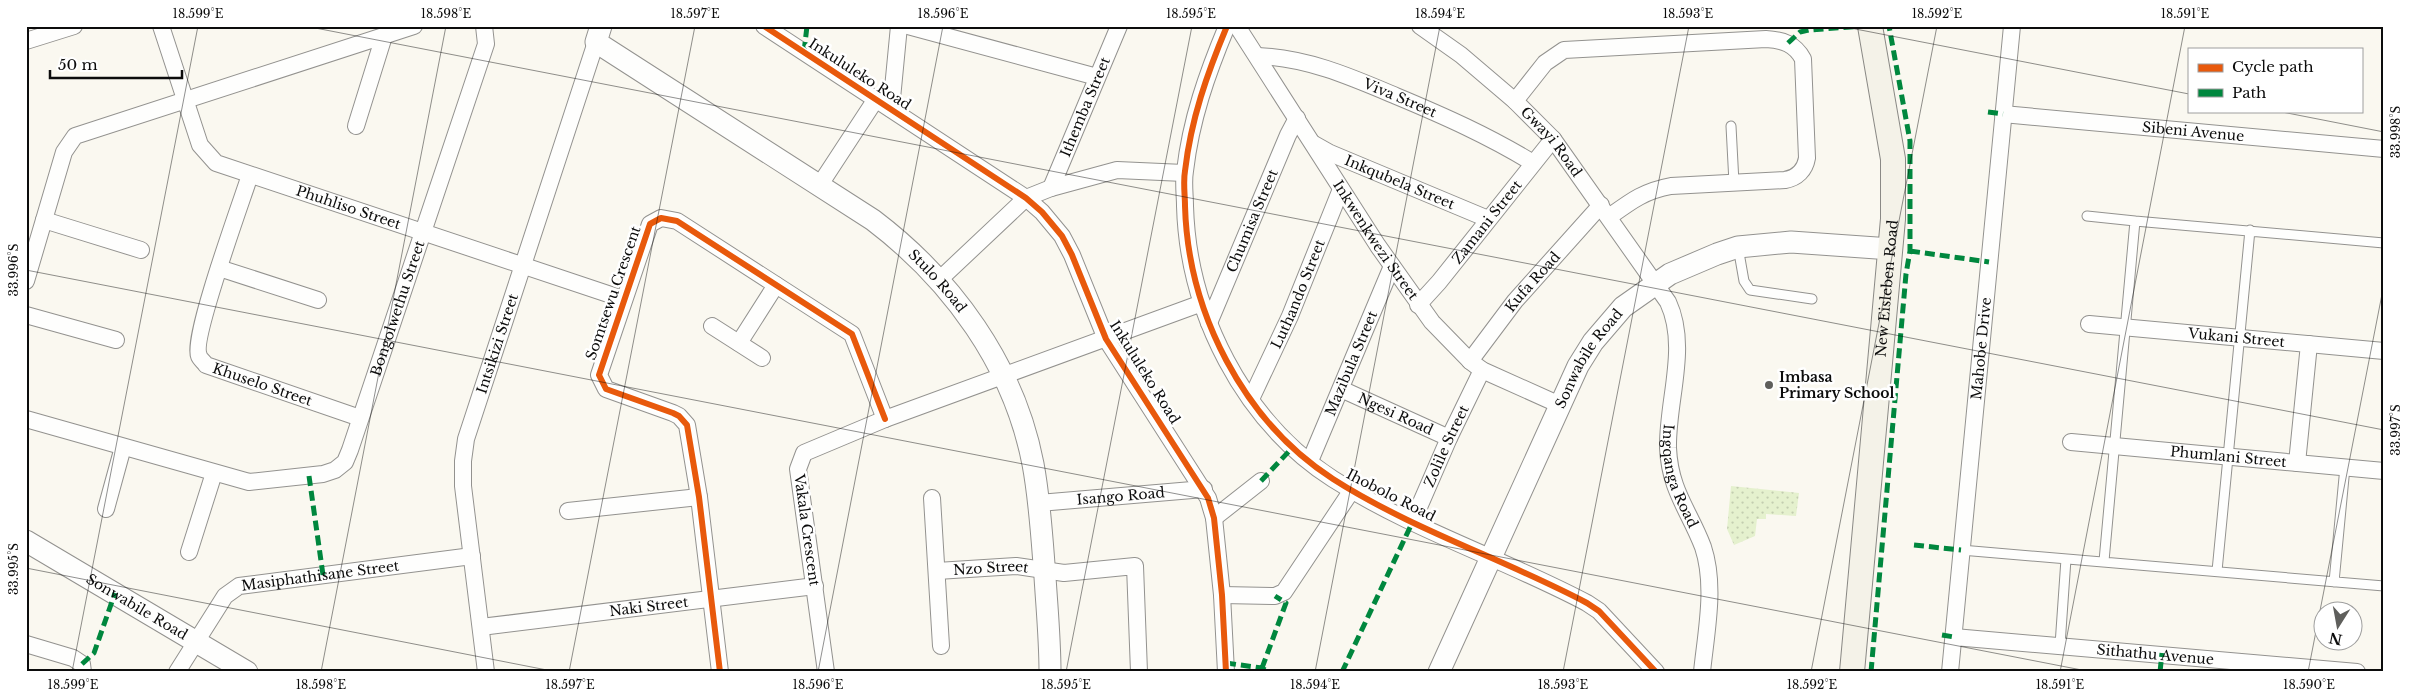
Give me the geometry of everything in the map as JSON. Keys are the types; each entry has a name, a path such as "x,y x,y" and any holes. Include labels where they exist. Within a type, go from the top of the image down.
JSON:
{"main road":[{"name":"New Eisleben Road","path":"1852,672 1891,249 1894,190 1893,158 1870,26"}],"street":[{"path":"26,41 74,26"},
{"name":"Phuhliso Street","path":"161,26 200,145 216,163 623,299"},
{"path":"26,281 64,152 75,136 414,26"},
{"name":"Bongolwethu Street","path":"26,419 241,480 258,482 323,474 335,470 345,462 486,44 484,26"},
{"name":"Inkululeko Road","path":"764,26 1026,198 1048,218 1062,236 1072,255 1106,339 1204,489 1214,518 1222,594 1226,672"},
{"path":"891,109 899,26"},
{"path":"908,26 1097,77"},
{"name":"Ithemba Street","path":"1051,188 1118,26"},
{"name":"Ihobolo Road","path":"1227,26 1200,94 1192,121 1184,173 1186,235 1190,263 1208,323 1220,349 1251,399 1289,443 1310,461 1352,490 1375,504 1574,596 1599,611 1656,672"},
{"name":"Inkwenkwezi Street","path":"1237,26 1418,305 1476,365 1560,405"},
{"name":"Gwayi Road","path":"1420,26 1461,55 1514,101 1553,139 1656,284"},
{"name":"Mahobe Drive","path":"1950,672 2012,26"},
{"name":"Stulo Road","path":"599,34 897,238 940,280 974,324 1004,377 1024,430 1033,463 1039,503 1050,672"},
{"name":"Intsikizi Street","path":"486,672 463,486 462,461 466,439 599,34"},
{"path":"356,126 384,36"},
{"name":"Kufa Road","path":"1476,365 1532,280 1605,211 1654,189 1791,179 1806,164 1803,59 1795,47 1788,43 1766,39 1564,50 1545,63 1514,101"},
{"name":"Viva Street","path":"1258,56 1278,57 1336,70 1469,127 1533,163"},
{"path":"819,186 876,99"},
{"name":"Sibeni Avenue","path":"2003,114 2384,149"},
{"name":"Chumisa Street","path":"1208,323 1297,118"},
{"name":"Zamani Street","path":"1418,305 1553,139"},
{"name":"Inkqubela Street","path":"1313,143 1330,153 1488,220"},
{"path":"940,280 1026,198 1051,188 1117,170 1184,173"},
{"name":"Khuselo Street","path":"250,174 219,268 198,342 198,356 206,365 360,418"},
{"name":"Luthando Street","path":"1251,399 1290,316 1341,189"},
{"name":"Somtsewu Crescent","path":"720,672 689,430 684,420 673,413 606,389 600,380 600,370 646,230 655,220 666,217 677,220 852,334 885,419"},
{"path":"44,220 140,250"},
{"name":"Sonwabile Road","path":"1439,672 1578,366 1593,342 1623,308 1670,274 1738,247 1791,242 1891,249"},
{"name":"Mazibula Street","path":"1310,461 1392,266"},
{"path":"219,268 318,300"},
{"name":"Ingqanga Road","path":"1656,284 1668,302 1677,328 1668,429 1670,470 1675,489 1703,548 1709,573 1702,672"},
{"path":"738,343 776,285"},
{"name":"Vakala Crescent","path":"826,672 798,469 804,453 811,448 885,419 1202,303"},
{"path":"26,315 116,340"},
{"name":"Vukani Street","path":"2089,324 2384,351"},
{"path":"712,326 762,358"},
{"path":"2298,463 2309,344"},
{"name":"Zolile Street","path":"1413,521 1449,438 1476,365"},
{"name":"Ngesi Road","path":"1341,390 1449,438"},
{"name":"Phumlani Street","path":"2071,442 2384,471"},
{"path":"106,509 123,447"},
{"path":"190,552 214,473"},
{"path":"1214,518 1261,481"},
{"name":"Isango Road","path":"1039,503 1204,489"},
{"path":"1222,594 1275,596 1284,592 1352,490"},
{"path":"568,511 699,497"},
{"name":"Nzo Street","path":"932,498 938,571 941,646"},
{"name":"Sonwabile Road","path":"26,542 196,640 247,672"},
{"name":"Masiphathisane Street","path":"177,672 225,596 239,586 472,556"},
{"name":"Nzo Street","path":"938,571 1016,566 1064,573 1135,566 1139,672"},
{"name":"Naki Street","path":"481,627 815,586"},
{"name":"Sithathu Avenue","path":"1954,637 2357,672"},
{"path":"26,644 73,658 82,664 83,672"}],"lane":[{"path":"1731,126 1734,183"},
{"path":"2087,216 2384,242"},
{"path":"2104,561 2135,221"},
{"path":"2217,572 2250,230"},
{"path":"1738,247 1744,281 1750,290 1812,299"},
{"path":"2334,582 2345,468"},
{"path":"1961,550 2384,586"},
{"path":"2060,645 2066,558"}],"green space":[{"path":"1731,486 1799,493 1796,516 1766,514 1766,519 1757,519 1755,536 1734,545 1727,529"}],"marked path":[{"path":"804,52 807,26"},
{"path":"1788,43 1800,32 1864,26"},
{"path":"1871,672 1906,274 1910,251 1910,141 1889,26"},
{"path":"1988,112 2003,114"},
{"path":"1910,251 1989,262"},
{"path":"1261,481 1293,447"},
{"path":"309,476 323,575"},
{"path":"1342,672 1413,521"},
{"path":"1914,545 1961,550"},
{"path":"82,664 94,653 115,593"},
{"path":"1262,668 1286,603 1275,596"},
{"path":"1942,635 1954,637"},
{"path":"2160,672 2162,653"},
{"path":"1226,663 1262,668 1269,672"}],"cycle path":[{"path":"764,26 1026,198 1042,212 1062,236 1072,255 1106,339 1208,498 1214,518 1222,595 1226,672"},
{"path":"1227,26 1207,79 1191,133 1184,175 1185,206 1189,246 1197,285 1209,324 1226,360 1247,395 1272,427 1301,455 1333,479 1395,514 1524,572 1587,603 1599,611 1656,672"},
{"path":"720,672 699,497 687,425 679,416 673,413 606,389 599,375 650,224 661,218 677,221 852,334 885,419"}],"place":[{"name":"Imbasa Primary School","path":"1769,385"}]}
